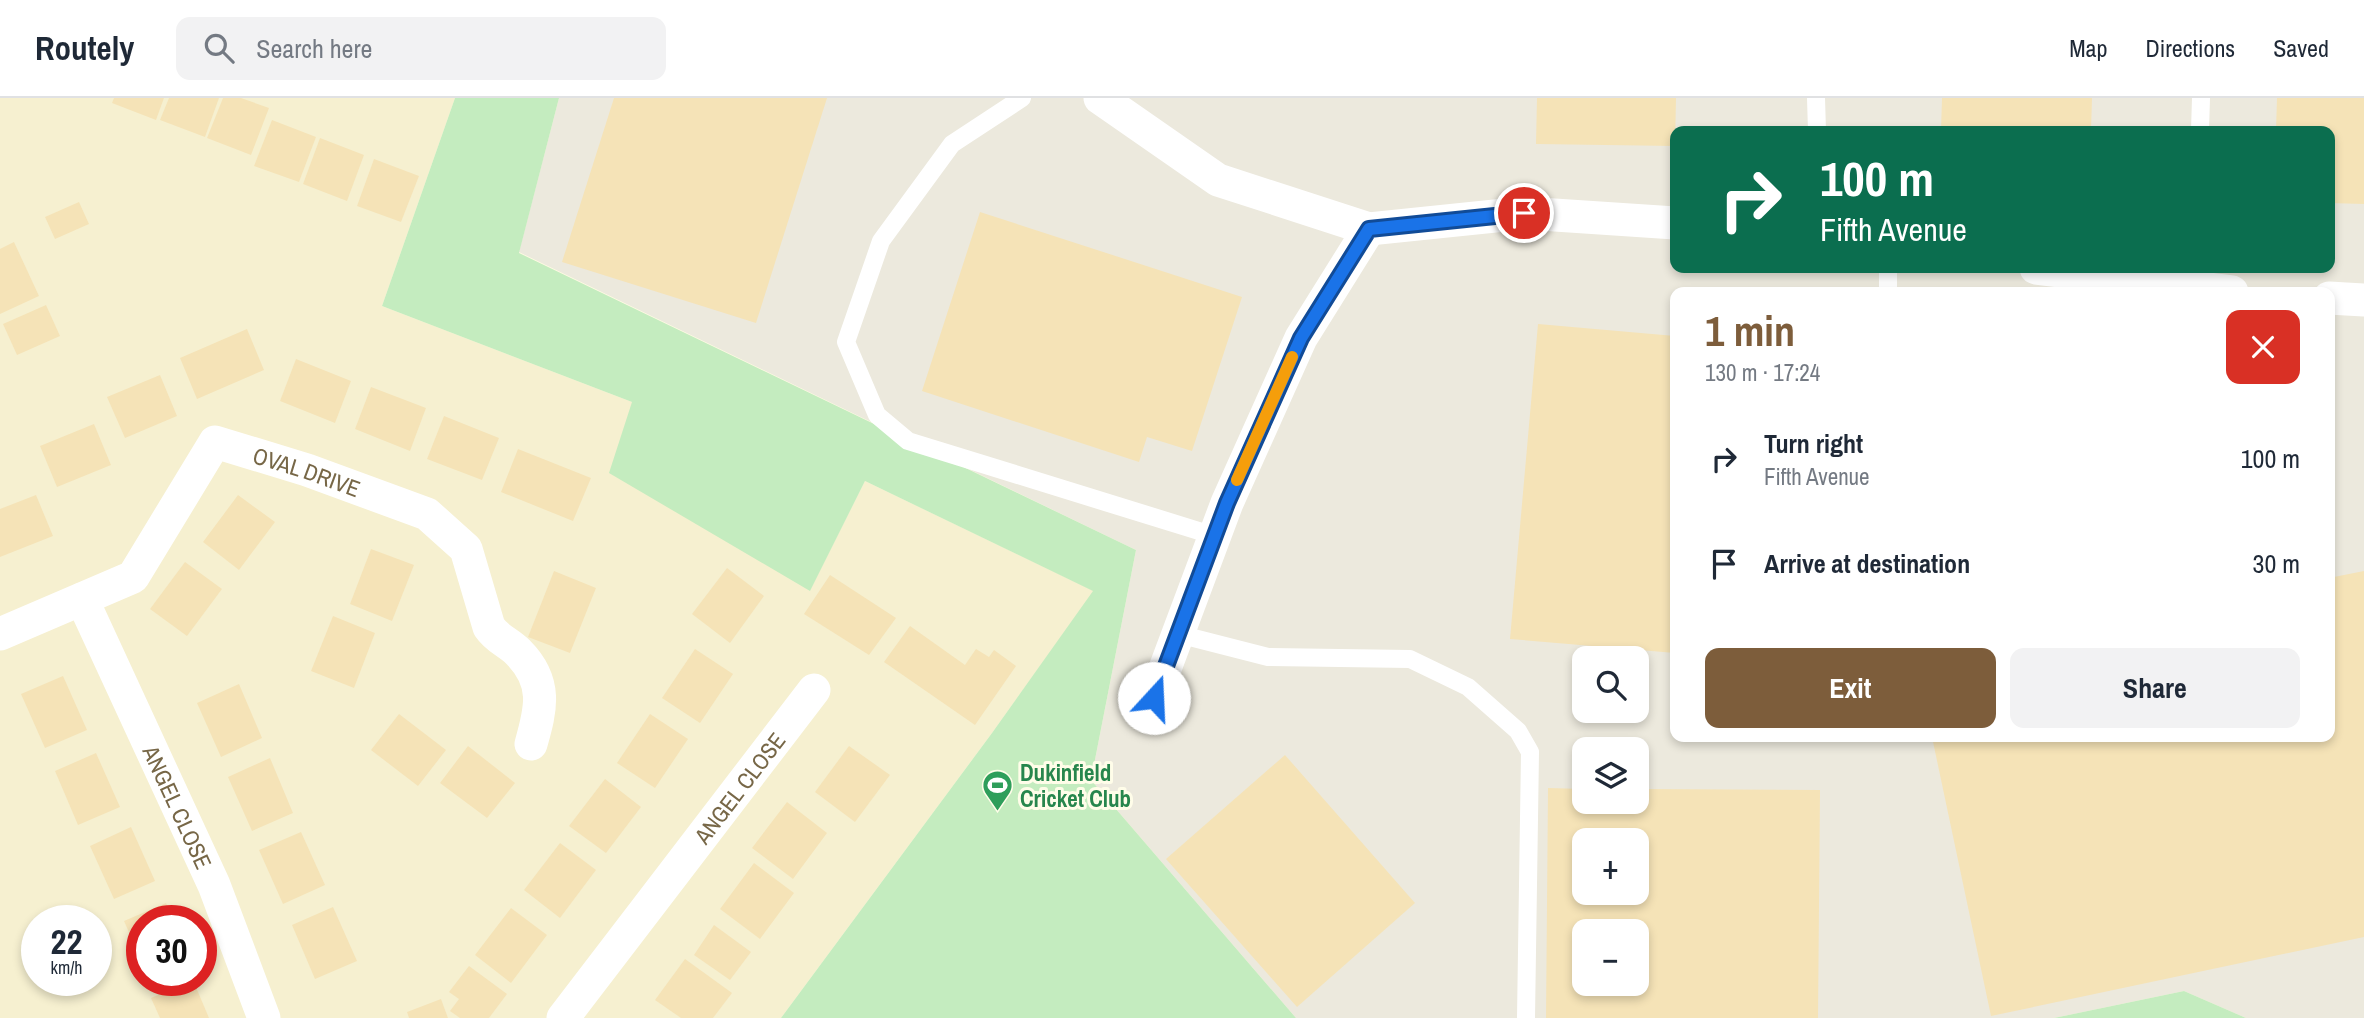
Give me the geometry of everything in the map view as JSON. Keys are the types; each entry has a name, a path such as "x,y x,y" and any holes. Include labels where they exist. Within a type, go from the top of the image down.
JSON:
{"street":[{"path":"1100,98 1218,180 1369,229 1524,213 1670,223"},
{"path":"1154,698 1227,503 1301,338 1369,229"},
{"path":"2118,273 2199,278 2220,287"},
{"path":"2335,298 2364,300"},
{"name":"OVAL DRIVE","path":"0,634 134,577 215,442 307,470 427,514 466,549 489,627 496,636 518,651 530,668 539,689 541,709 531,744"},
{"name":"ANGEL CLOSE","path":"82,599 214,885 264,1018"},
{"name":"ANGEL CLOSE","path":"563,1018 814,690"}],"lane":[{"path":"1021,98 952,144 881,241 846,342 863,386 877,415 908,441 1215,536"},
{"path":"1816,98 1817,126"},
{"path":"2200,126 2201,98"},
{"path":"1178,634 1268,657 1410,659 1468,687 1518,731 1530,752 1526,1018"}],"shaded area":[{"path":"0,98 455,98 382,306 632,402 810,590 865,481 1094,591 781,1018 0,1018"},
{"path":"559,98 2364,98 2364,1018 2246,1018 2184,991 2054,1018 1296,1018 1091,780 1136,550 519,252"}],"green space":[{"path":"455,98 559,98 519,253 1136,550 1091,780 1296,1018 781,1018 992,733 1093,591 865,481 810,591 609,473 632,402 382,306"},
{"path":"2184,991 2246,1018 2054,1018"}],"building":[{"path":"114,98 164,98 156,120 112,103"},
{"path":"169,98 219,98 205,137 160,120"},
{"path":"223,98 241,98 269,108 251,155 207,138"},
{"path":"614,98 827,98 756,323 562,262"},
{"path":"1537,98 1676,98 1675,126 1670,126 1670,146 1536,144"},
{"path":"1942,98 2092,98 2091,126 1941,126"},
{"path":"2277,98 2364,98 2364,204 2335,203 2335,126 2276,126"},
{"path":"272,120 316,137 299,182 254,166"},
{"path":"320,138 364,155 347,201 303,184"},
{"path":"374,159 419,176 401,222 357,206"},
{"path":"79,202 89,224 55,239 45,217"},
{"path":"980,212 1242,297 1192,451 1147,437 1139,462 922,391"},
{"path":"14,242 39,296 0,314 0,249"},
{"path":"46,305 60,336 17,355 3,324"},
{"path":"1538,324 1670,336 1670,653 1649,651 1649,646 1592,646 1510,639"},
{"path":"247,329 264,370 197,399 180,358"},
{"path":"296,359 351,381 335,423 280,401"},
{"path":"160,375 177,416 125,438 107,397"},
{"path":"371,387 426,408 410,451 355,429"},
{"path":"444,416 499,438 482,480 427,459"},
{"path":"94,424 111,465 57,487 40,446"},
{"path":"518,449 591,478 573,521 501,492"},
{"path":"36,495 53,536 0,557 0,509"},
{"path":"238,495 275,522 239,570 203,542"},
{"path":"371,549 414,565 392,621 350,604"},
{"path":"185,562 222,589 187,636 150,609"},
{"path":"727,568 764,596 730,643 692,614"},
{"path":"554,571 596,588 570,653 528,637"},
{"path":"2364,571 2364,937 1991,1016 1933,742 2335,742 2335,577"},
{"path":"830,575 896,618 869,655 804,614"},
{"path":"333,616 375,633 354,688 311,671"},
{"path":"910,626 965,665 976,649 989,657 994,650 1016,666 975,725 884,662"},
{"path":"695,649 733,674 700,723 662,698"},
{"path":"63,676 87,730 45,748 21,694"},
{"path":"239,684 262,738 221,757 197,703"},
{"path":"399,714 446,750 418,786 371,750"},
{"path":"650,714 688,739 655,788 617,763"},
{"path":"468,746 515,783 487,818 440,783"},
{"path":"849,746 890,775 855,822 815,792"},
{"path":"96,753 120,807 78,825 55,771"},
{"path":"1285,755 1415,903 1297,1007 1166,859"},
{"path":"270,758 293,813 252,831 228,777"},
{"path":"605,779 641,807 606,853 569,826"},
{"path":"1548,788 1572,789 1572,814 1649,814 1649,789 1820,790 1818,1018 1546,1018"},
{"path":"787,802 827,833 793,879 752,848"},
{"path":"131,827 155,881 114,899 90,846"},
{"path":"301,832 325,885 283,904 259,850"},
{"path":"560,843 596,870 560,918 524,890"},
{"path":"754,863 794,893 760,939 720,909"},
{"path":"333,907 357,961 315,979 292,925"},
{"path":"511,908 547,935 511,983 475,955"},
{"path":"714,925 751,952 730,980 694,955"},
{"path":"685,959 732,993 713,1018 681,1018 655,1000"},
{"path":"469,966 507,994 489,1018 460,1018 450,1011 459,999 449,992"},
{"path":"200,996 209,1018 160,1018 151,998"},
{"path":"441,999 448,1018 409,1018 407,1012"}],"slow traffic":[{"path":"1237,480 1292,357"}],"place":[{"name":"Dukinfield Cricket Club","path":"997,812"}],"route":[{"path":"1154,698 1227,503 1301,338 1369,229 1524,213"}]}
